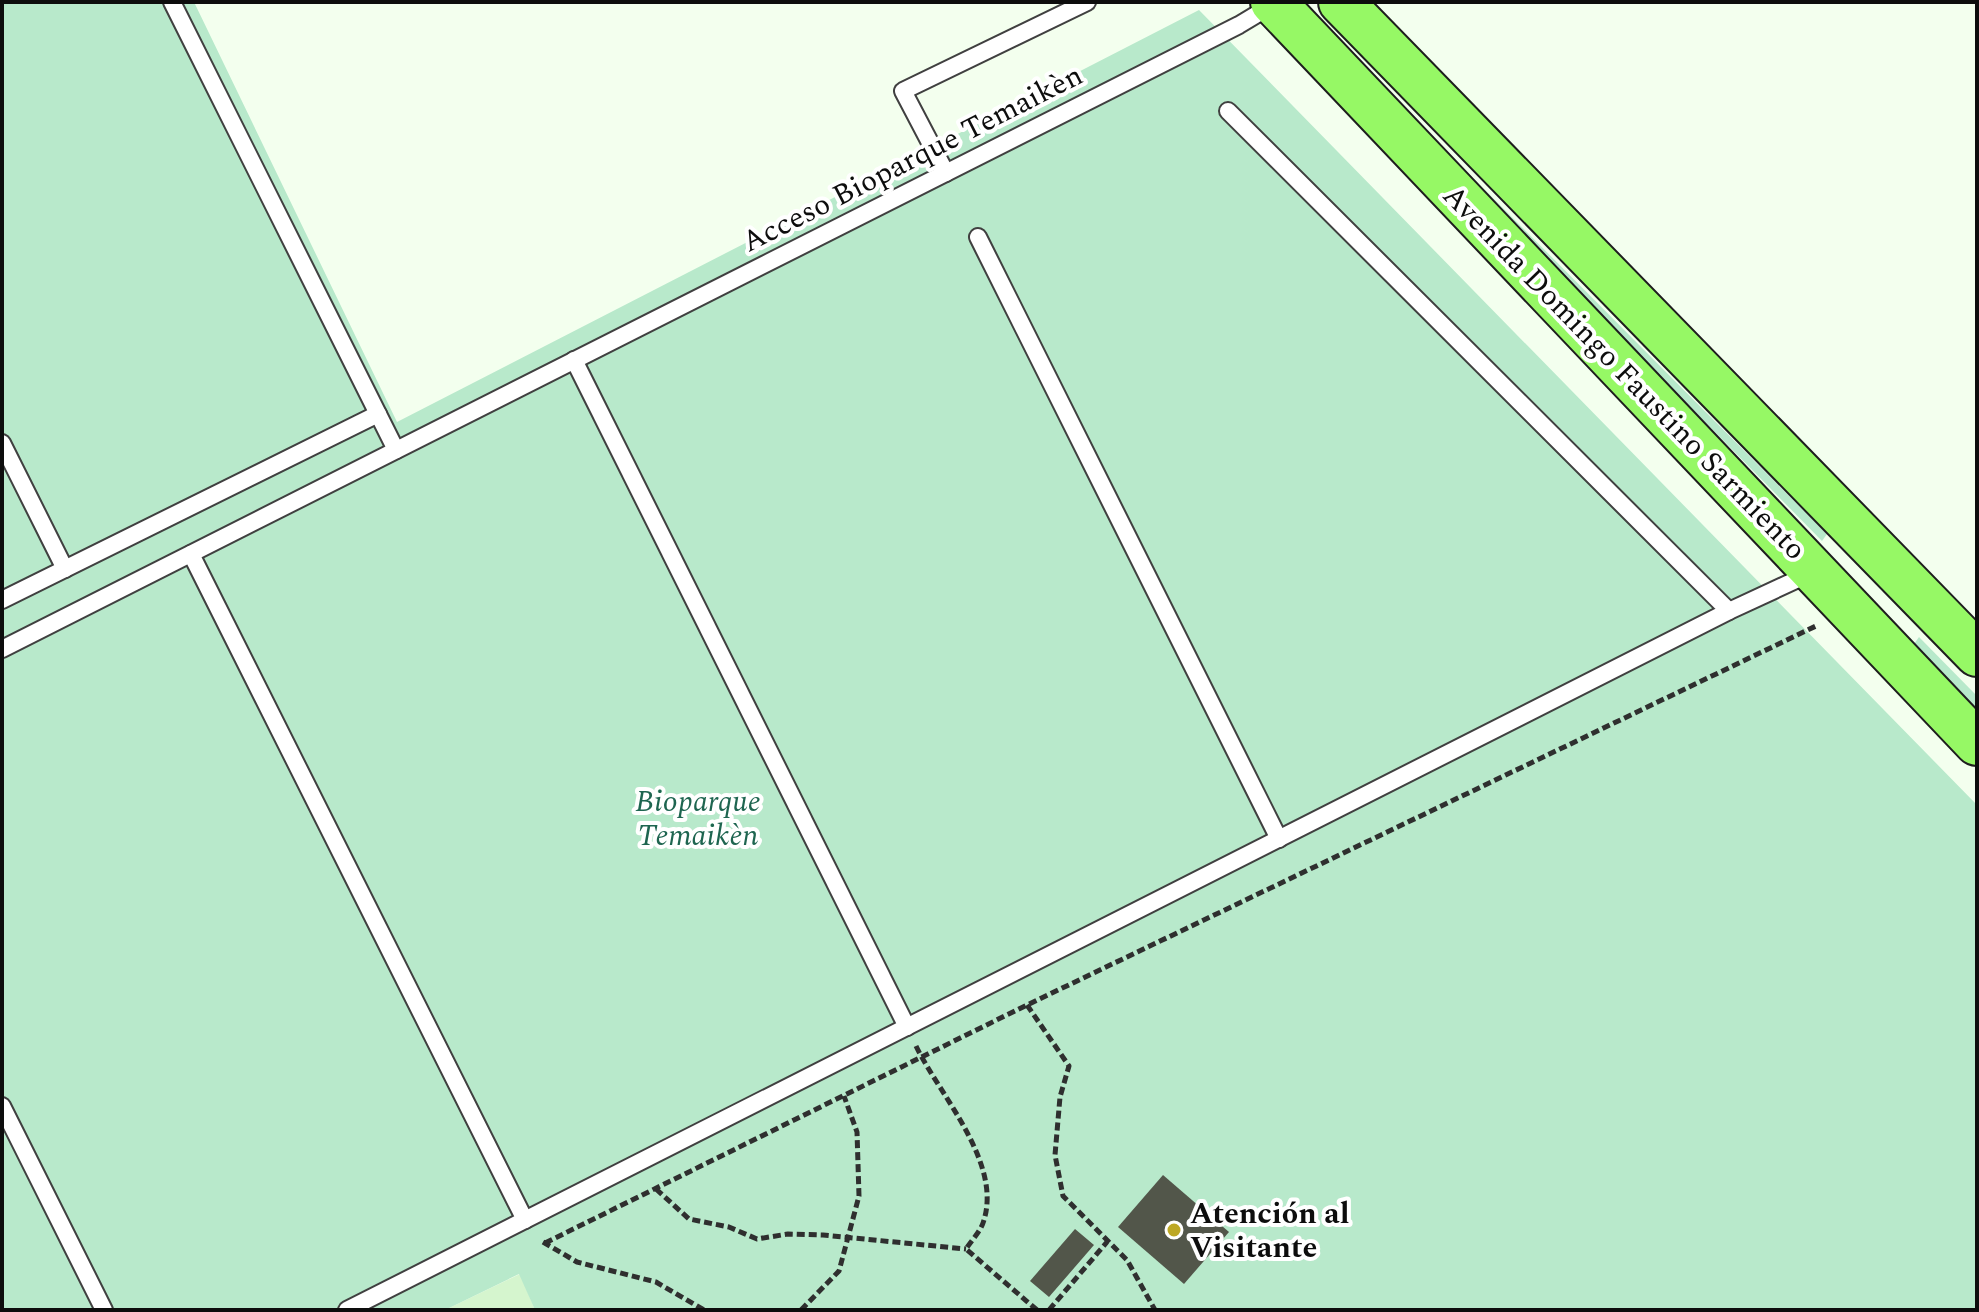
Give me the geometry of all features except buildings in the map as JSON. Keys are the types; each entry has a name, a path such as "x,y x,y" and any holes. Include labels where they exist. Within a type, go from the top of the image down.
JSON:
{"main road":[{"name":"Avenida Domingo Faustino Sarmiento","path":"1341,2 1977,654"},
{"name":"Avenida Domingo Faustino Sarmiento","path":"1274,3 1977,743"}],"lane":[{"path":"172,2 396,450"},
{"path":"946,173 903,91 1087,2"},
{"name":"Acceso Bioparque Temaikèn","path":"2,649 1239,25 1274,3"},
{"path":"1228,111 1729,611"},
{"path":"978,237 1279,839"},
{"path":"574,360 907,1027"},
{"path":"2,600 378,414"},
{"path":"2,443 65,569"},
{"path":"191,554 525,1220"},
{"path":"347,1310 1729,611 1814,571"},
{"path":"2,1106 104,1310"}],"path":[{"path":"545,1243 1027,1005 1815,625 1826,635"},
{"path":"1027,1005 1069,1066 1060,1097 1055,1155 1063,1196 1127,1260 1155,1310"},
{"path":"907,1027 965,1127 984,1169 986,1196 983,1223 966,1249"},
{"path":"801,1310 839,1271 859,1196 857,1132 844,1096"},
{"path":"656,1189 689,1219 729,1227 757,1239 788,1234 966,1249 1037,1310"},
{"path":"525,1220 533,1233 545,1243 577,1262 656,1282 704,1310"},
{"path":"1049,1310 1107,1242"}],"green space":[{"name":"Bioparque Temaikèn","path":"2,2 194,2 397,422 1199,10 1977,805 1977,1310 535,1310 519,1274 445,1310 2,1310"},
{"path":"1325,29 1827,534 1822,541 1322,32"},
{"path":"1919,637 1977,696 1977,710 1914,644"},
{"path":"520,1274 535,1310 445,1310"}],"place":[{"name":"Atención al Visitante","path":"1174,1230"}]}
